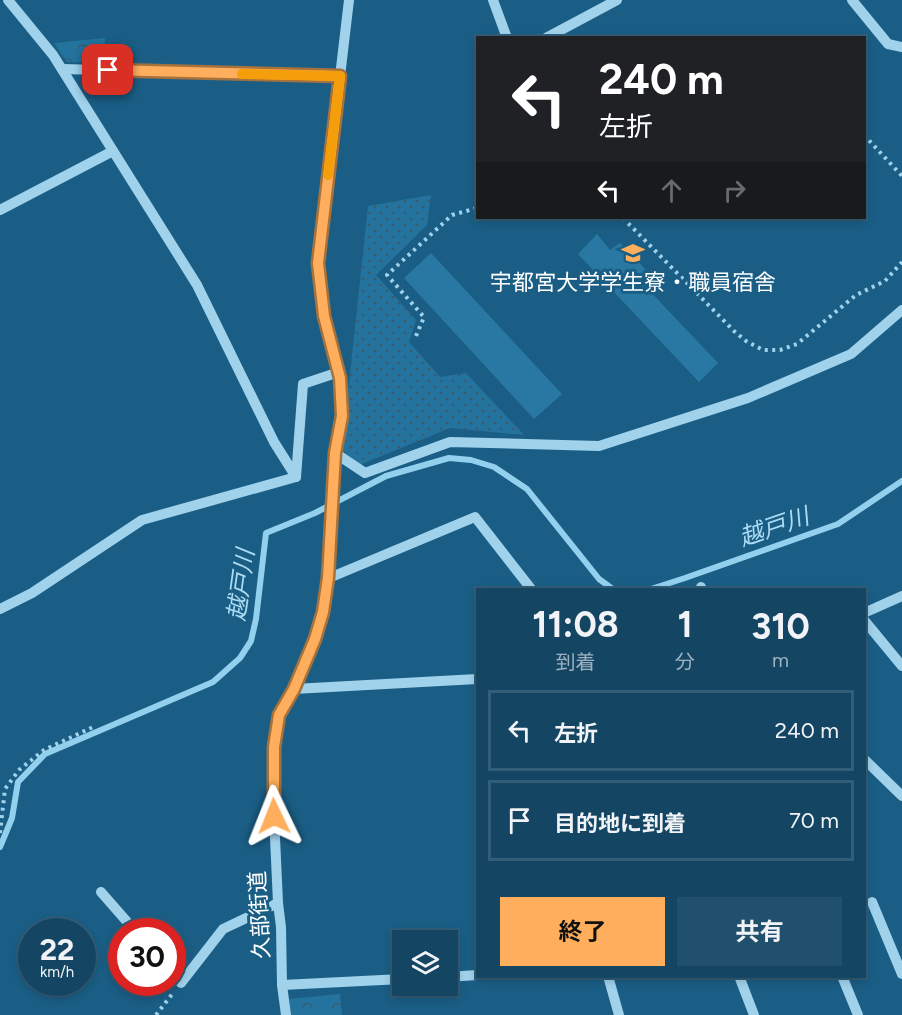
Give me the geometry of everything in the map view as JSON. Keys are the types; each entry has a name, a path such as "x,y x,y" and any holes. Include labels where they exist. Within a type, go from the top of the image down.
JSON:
{"street":[{"path":"8,0 62,69 197,285 274,442 296,477"},
{"name":"久部街道","path":"286,1015 282,985 273,794 274,747 279,715 294,689 315,639 323,612 328,578 335,453 342,416 339,372 324,316 318,263 349,0"},
{"path":"492,0 506,36"},
{"path":"550,36 617,0"},
{"path":"852,0 888,44 902,47"},
{"path":"62,69 340,76"},
{"path":"0,210 112,151"},
{"path":"335,453 365,473 450,442 599,446 748,398 850,354 902,310"},
{"path":"296,477 303,384 339,372"},
{"path":"0,609 32,593 142,520 296,477"},
{"path":"328,578 475,517 530,588"},
{"path":"866,612 902,596"},
{"path":"866,622 902,666"},
{"path":"294,689 476,679"},
{"path":"866,761 902,796"},
{"path":"101,891 124,918"},
{"path":"872,902 902,974"},
{"path":"186,976 223,929 278,903"},
{"path":"458,976 476,975"},
{"path":"609,978 619,1015"},
{"path":"740,978 754,1015"},
{"path":"844,978 858,1015"},
{"path":"282,985 392,980"}],"path":[{"path":"866,137 902,176"},
{"path":"416,336 424,317 387,275 452,215 476,208"},
{"path":"624,219 734,331 746,342 763,350 780,350 797,344 856,295 885,281 902,262"},
{"path":"0,833 5,789 19,770 44,750 93,727"},
{"path":"156,1015 170,996"}],"green space":[{"path":"105,38 104,63 67,62 54,43"},
{"path":"431,195 427,225 376,275 416,320 409,342 440,377 466,373 524,435 450,428 352,468 341,457 368,206"},
{"path":"340,994 342,1015 291,1015 289,999"}],"building":[{"path":"597,234 610,250 620,243 652,276 643,284 718,363 699,382 578,254"},
{"path":"431,253 562,394 534,419 404,278"}],"waterway":[{"name":"越戸川","path":"0,847 12,818 18,782 45,754 213,682 240,658 251,641 256,619 266,533 315,513 386,476 449,458 471,460 494,467 527,489 599,579 611,588"},
{"name":"越戸川","path":"654,588 838,524 902,481"}],"slow traffic":[{"path":"242,74 340,76 328,175"}],"place":[{"name":"宇都宮大学学生寮・職員宿舎","path":"633,253"}],"route":[{"path":"108,70 340,76 318,263 324,316 340,378 342,416 335,453 332,535 323,612 315,639 294,689 279,715 274,747 274,816"}]}
